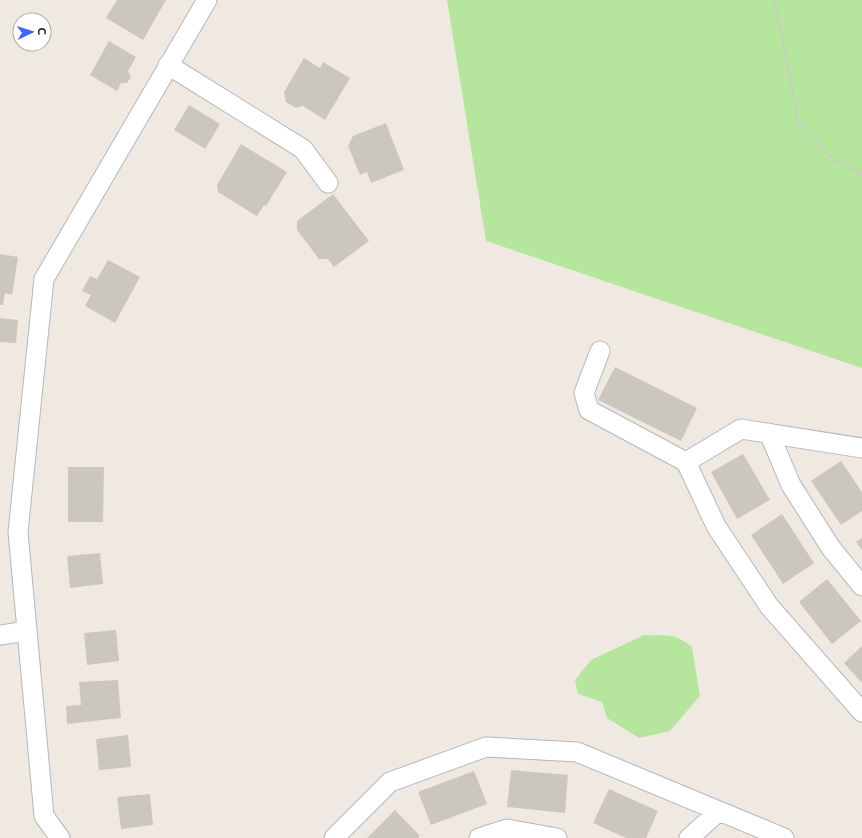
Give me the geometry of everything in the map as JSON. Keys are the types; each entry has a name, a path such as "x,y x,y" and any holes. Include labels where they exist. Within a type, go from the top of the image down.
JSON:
{"lane":[{"path":"60,838 44,816 18,532 44,279 207,0"},
{"path":"168,65 303,149 328,183"},
{"path":"600,351 584,392 589,410 686,462 716,526 769,606 862,712"},
{"path":"686,462 741,429 862,448"},
{"path":"769,434 791,484 831,548 862,586"},
{"path":"0,634 27,631"},
{"path":"334,838 390,782 486,747 577,752 784,838"},
{"path":"689,838 719,811"},
{"path":"479,838 507,829 557,838"}],"path":[{"path":"774,0 798,121 833,159 862,174"}],"green space":[{"path":"447,0 862,0 862,368 486,241"},
{"path":"644,635 664,635 675,637 686,642 692,647 700,696 670,731 639,738 607,718 602,702 578,694 575,680 591,660"}],"building":[{"path":"117,0 166,0 143,40 106,18"},
{"path":"109,41 136,57 128,71 131,77 127,83 121,83 117,91 90,75"},
{"path":"304,58 320,68 323,62 350,78 325,120 303,106 296,108 286,102 284,92"},
{"path":"189,105 220,124 205,149 174,130"},
{"path":"386,123 404,170 371,183 367,172 360,175 348,146 353,136"},
{"path":"241,144 287,172 266,206 264,205 257,216 218,192 217,185"},
{"path":"333,194 369,241 334,267 328,259 319,259 297,230 297,221"},
{"path":"0,254 18,257 12,295 5,293 3,305 0,305"},
{"path":"108,260 140,277 115,323 85,306 91,295 82,291 90,276 97,279"},
{"path":"0,318 18,320 16,343 0,342"},
{"path":"615,367 697,408 681,441 598,400"},
{"path":"743,454 770,500 737,519 711,472"},
{"path":"841,461 862,492 862,511 841,525 811,481"},
{"path":"68,467 104,467 103,522 68,522"},
{"path":"782,514 814,563 783,584 751,535"},
{"path":"862,538 862,550 856,542"},
{"path":"100,553 103,584 70,588 67,556"},
{"path":"827,579 861,621 832,644 799,602"},
{"path":"116,630 119,661 87,665 84,633"},
{"path":"862,646 862,683 844,663"},
{"path":"118,680 121,718 67,724 66,706 81,705 79,682"},
{"path":"128,735 131,767 99,770 96,739"},
{"path":"511,770 568,775 565,813 507,807"},
{"path":"474,771 487,804 431,825 418,792"},
{"path":"609,789 658,811 646,838 626,838 593,823"},
{"path":"150,794 153,825 121,829 117,797"},
{"path":"395,810 420,836 418,838 367,838"}]}
